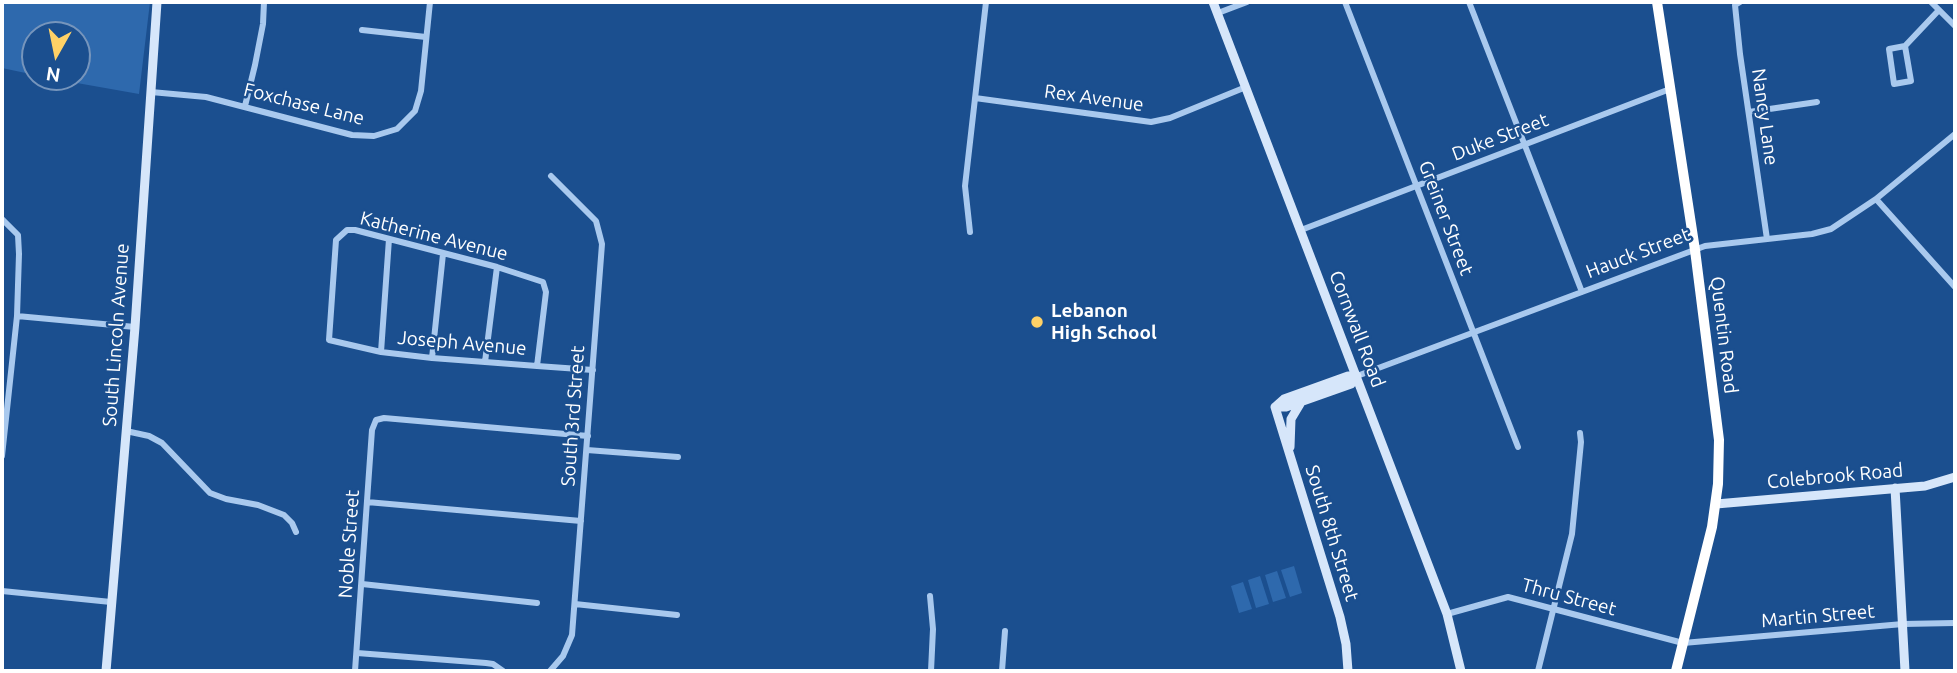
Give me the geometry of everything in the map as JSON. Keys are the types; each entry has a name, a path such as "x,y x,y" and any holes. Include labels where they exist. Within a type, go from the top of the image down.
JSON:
{"highway":[{"name":"Quentin Road","path":"1657,2 1695,250 1718,427 1719,454 1716,504 1676,671"}],"main road":[{"name":"South Lincoln Avenue","path":"106,671 135,327 157,2"},
{"name":"Cornwall Road","path":"1213,2 1447,614 1461,671"},
{"name":"Hauck Street","path":"1275,407 1291,397 1348,376 1357,376"},
{"name":"Hauck Street","path":"1275,407 1286,407 1351,384 1357,376"},
{"path":"1290,455 1291,419 1302,401"},
{"name":"South 8th Street","path":"1275,407 1340,617 1348,671"},
{"name":"Colebrook Road","path":"1716,504 1936,484 1955,477"},
{"path":"1895,488 1905,671"}],"street":[{"path":"245,106 256,65 264,2"},
{"name":"Foxchase Lane","path":"151,92 206,97 352,135 374,136 397,129 415,111 421,91 430,2"},
{"path":"970,232 965,186 986,2"},
{"path":"1218,13 1247,2"},
{"name":"Greiner Street","path":"1345,2 1518,447"},
{"path":"1469,2 1582,292"},
{"name":"Nancy Lane","path":"1740,2 1735,5 1767,239"},
{"path":"1931,2 1955,26"},
{"path":"1905,46 1911,81 1894,84 1889,49 1905,46 1939,10"},
{"path":"362,30 426,37"},
{"name":"Rex Avenue","path":"975,98 1151,121 1170,118 1246,87"},
{"name":"Duke Street","path":"1301,230 1670,89"},
{"path":"1749,112 1817,102"},
{"name":"Hauck Street","path":"1357,376 1705,246 1831,229 1876,199 1955,134"},
{"name":"South 3rd Street","path":"550,671 568,648 575,604 601,236 596,221 551,176"},
{"path":"1876,199 1955,287"},
{"path":"2,219 18,235 17,316 2,456"},
{"name":"Katherine Avenue","path":"329,340 335,240 346,230 355,230 497,267 543,282 546,292 537,366"},
{"path":"381,352 389,239"},
{"path":"432,358 443,254"},
{"path":"485,362 497,267"},
{"path":"17,316 135,327"},
{"name":"Joseph Avenue","path":"329,340 381,352 432,358 593,370"},
{"name":"Noble Street","path":"355,671 372,430 376,420 384,418 588,436"},
{"path":"126,431 149,436 162,443 210,493 258,505 284,515 296,532"},
{"path":"1538,671 1572,534 1580,433"},
{"path":"587,450 678,457"},
{"path":"367,502 581,521"},
{"path":"362,584 537,603"},
{"path":"2,590 111,602"},
{"path":"930,596 933,629 931,671"},
{"name":"Thru Street","path":"1447,614 1508,597 1683,643"},
{"path":"575,604 677,615"},
{"name":"Martin Street","path":"1683,643 1903,624 1955,623"},
{"path":"1002,671 1005,631"},
{"path":"357,653 486,663 503,671"}],"shaded area":[{"path":"2,2 150,2 139,94 91,86 91,21 21,21 21,72 2,68"},
{"path":"1294,566 1302,593 1290,597 1281,570"},
{"path":"1277,571 1286,598 1273,602 1265,575"},
{"path":"1260,576 1269,604 1256,608 1248,580"},
{"path":"1243,582 1252,609 1239,613 1231,586"}],"place":[{"name":"Lebanon High School","path":"1037,322"}]}
